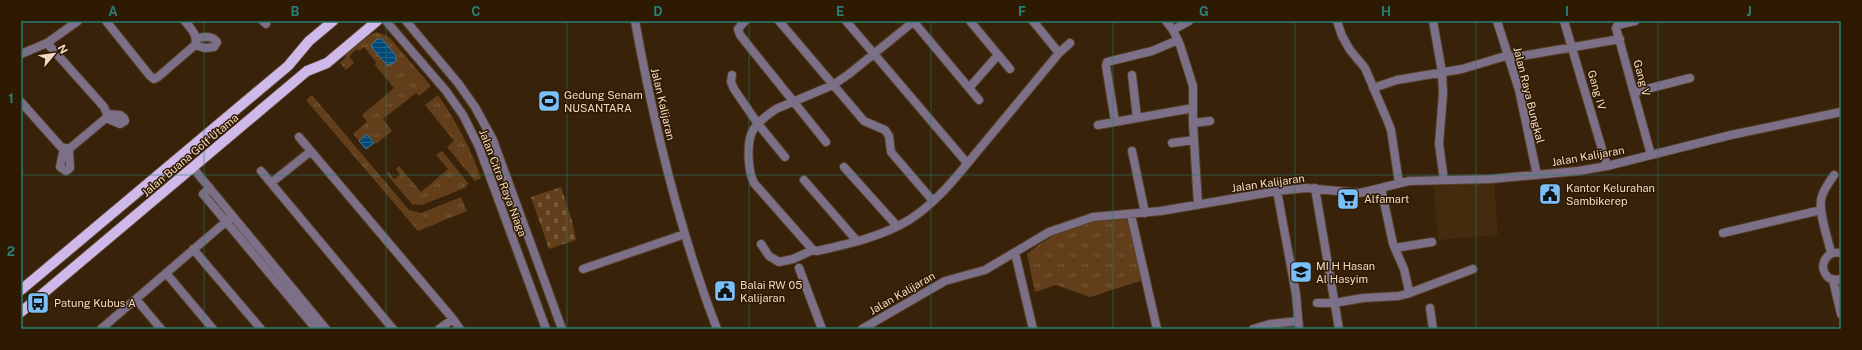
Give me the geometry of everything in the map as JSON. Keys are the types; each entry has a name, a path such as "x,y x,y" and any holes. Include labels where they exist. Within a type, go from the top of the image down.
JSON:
{"main road":[{"name":"Jalan Buana Golf Utama","path":"21,290 296,59 309,41 333,21"},
{"name":"Jalan Buana Golf Utama","path":"21,312 307,71 327,63 377,21"},
{"path":"296,59 307,71"}],"street":[{"path":"21,54 47,43 78,21"},
{"path":"106,21 152,78 158,78 195,42 185,21"},
{"name":"Jalan Citra Raya Niaga","path":"386,21 446,91 463,115 479,147 546,329"},
{"name":"Jalan Citra Raya Niaga","path":"406,21 458,83 479,114 493,140 562,329"},
{"name":"Jalan Kalijaran","path":"635,21 657,132 685,234 717,329"},
{"path":"746,21 739,27 739,33 792,102 826,142"},
{"path":"779,21 864,121 885,130 889,136 891,152 933,202"},
{"path":"846,21 967,163"},
{"path":"813,250 754,183 751,176 749,154 751,136 758,124 776,109 833,85 874,54 913,21 980,100"},
{"path":"970,21 1010,69"},
{"path":"1033,21 1059,53"},
{"path":"1166,21 1178,40 1193,86 1193,123 1198,205"},
{"path":"1173,30 1189,21"},
{"path":"1337,21 1342,36 1356,58 1365,68 1391,130 1399,182"},
{"path":"1433,21 1442,72 1443,94 1439,139 1444,180"},
{"name":"Jalan Raya Bungkal","path":"1497,21 1509,57 1528,125 1537,175"},
{"name":"Gang IV","path":"1564,21 1573,47 1607,166"},
{"name":"Gang V","path":"1635,21 1616,27 1651,155"},
{"path":"1374,88 1397,80 1462,68 1509,57 1620,39"},
{"path":"1115,121 1106,66 1108,62 1152,50 1178,40"},
{"path":"21,102 66,149 74,146 106,116 104,107 47,43"},
{"path":"760,244 769,256 779,262 793,259 813,250 817,251 857,242 897,226 915,216 933,202 1059,53 1070,43"},
{"path":"969,88 998,55"},
{"path":"732,75 731,82 733,87 758,124 785,157"},
{"path":"1132,75 1137,118"},
{"path":"1634,92 1690,78"},
{"path":"1098,124 1193,108"},
{"name":"Jalan Kalijaran","path":"862,329 872,326 945,281 985,270 1049,232 1086,218 1131,215 1277,191 1315,188 1352,194 1381,188 1399,182 1537,175 1578,171 1607,166 1731,135 1841,112"},
{"path":"1193,123 1210,121"},
{"path":"299,137 460,329"},
{"path":"1172,143 1194,140"},
{"path":"271,183 311,151"},
{"path":"1132,151 1145,213"},
{"path":"844,167 897,226"},
{"path":"193,168 292,294 316,329"},
{"path":"261,171 393,329"},
{"path":"1831,253 1821,210 1823,194 1834,175"},
{"path":"804,180 857,242"},
{"path":"210,188 203,194 226,222 326,329"},
{"path":"1315,188 1339,329"},
{"path":"1381,188 1395,248 1404,269 1408,291"},
{"path":"1253,329 1270,324 1298,325 1296,294 1277,191"},
{"path":"1723,233 1821,210"},
{"path":"1131,215 1157,329"},
{"path":"105,328 136,299 232,216"},
{"path":"583,269 685,234"},
{"path":"1395,248 1432,242"},
{"path":"193,249 261,329"},
{"path":"1015,253 1033,329"},
{"path":"1841,253 1831,253 1824,259 1822,268 1826,276 1837,280 1841,314"},
{"path":"799,268 822,329"},
{"path":"1317,303 1334,303 1358,299 1399,296 1408,291 1473,269"},
{"path":"166,273 213,329"},
{"path":"136,299 161,329"},
{"path":"537,307 552,301"},
{"path":"1430,308 1433,329"},
{"path":"439,329 453,319"}],"shaded area":[{"path":"1494,180 1498,235 1438,240 1433,181"}],"green space":[{"path":"377,32 389,37 431,86 419,96 416,93 383,119 392,131 376,144 367,134 359,141 353,134 367,122 362,115 394,88 375,65 376,62 364,47 359,51 357,49 349,56 354,63 346,70 340,63 345,58 346,54 369,35"},
{"path":"312,95 409,210 421,213 461,197 467,211 418,231 306,100"},
{"path":"438,95 457,125 473,156 481,178 475,181 447,147 454,141 425,105"},
{"path":"442,151 469,184 466,185 467,187 422,205 412,204 388,176 388,171 394,179 400,175 396,169 399,166 421,192 448,169 436,155"},
{"path":"561,187 572,221 576,240 549,249 531,197"},
{"path":"1130,218 1143,280 1090,297 1056,285 1035,292 1027,254 1039,244 1063,231 1087,222"}],"water":[{"path":"377,39 382,39 396,56 394,63 387,65 372,48 372,44"},
{"path":"367,134 374,143 366,149 359,141"}],"place":[{"name":"Gedung Senam NUSANTARA","path":"549,101"},
{"name":"Kantor Kelurahan Sambikerep","path":"1550,194"},
{"name":"Alfamart","path":"1348,199"},
{"name":"MI H Hasan Al Hasyim","path":"1301,272"},
{"name":"Balai RW 05 Kalijaran","path":"725,291"},
{"name":"Patung Kubus A","path":"38,303"}]}
